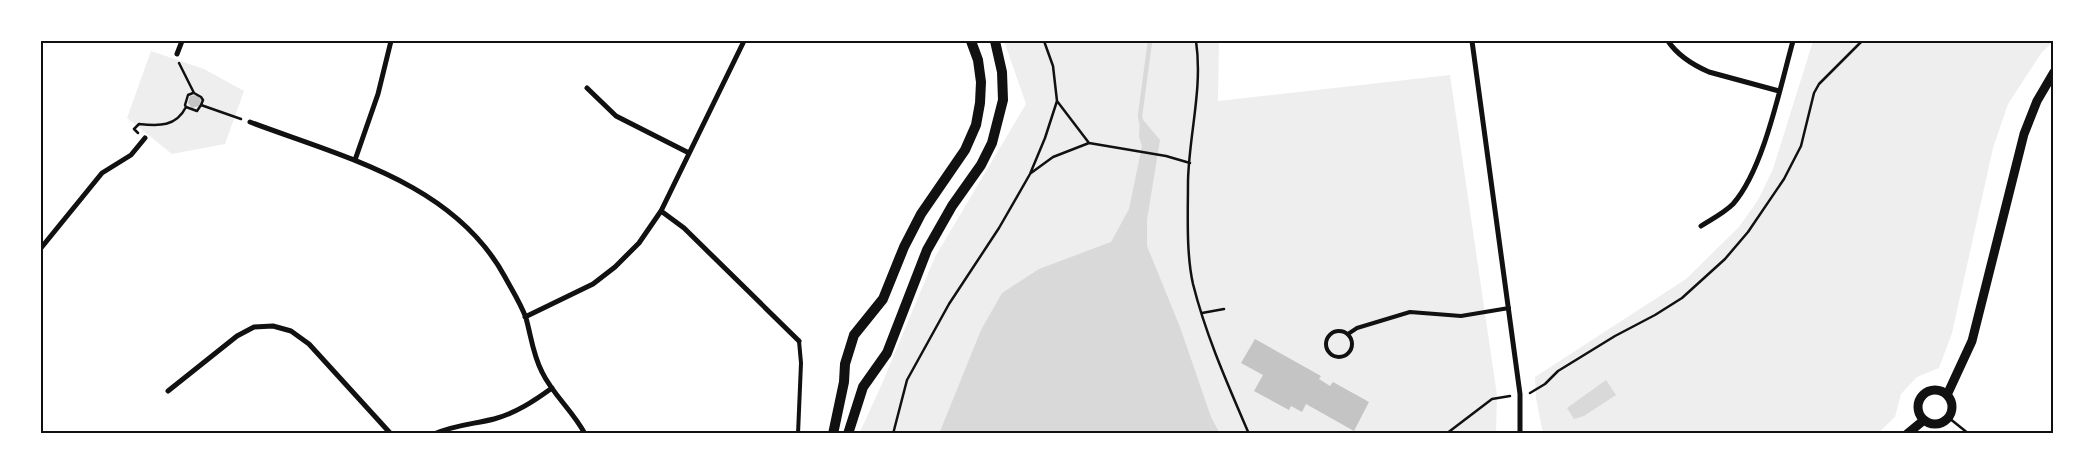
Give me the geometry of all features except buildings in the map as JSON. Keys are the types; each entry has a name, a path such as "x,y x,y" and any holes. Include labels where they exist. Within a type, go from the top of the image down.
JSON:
{"main road":[{"path":"833,434 844,382 845,364 854,336 887,292 904,247 918,220 965,150 976,125 981,82 978,60 971,41"},
{"path":"848,434 863,387 887,353 927,250 952,206 986,157 992,143 1003,100 1002,72 996,41"}],"street":[{"path":"177,54 182,41"},
{"path":"355,160 378,94 391,41"},
{"path":"526,317 580,291 614,267 638,244 661,211 744,41"},
{"path":"1472,41 1520,394 1520,434"},
{"path":"1668,41 1687,60 1703,70 1779,91"},
{"path":"1701,226 1726,210 1746,186 1760,155 1793,41"},
{"path":"1947,395 1962,365 1973,336 2024,134 2037,102 2054,72"},
{"path":"587,88 616,116 689,153"},
{"path":"250,122 355,160 395,177 435,201 462,224 494,259 505,276 526,317 538,365 552,388 570,409 585,434"},
{"path":"41,248 102,173 131,155 144,138"},
{"path":"661,211 684,228 799,341"},
{"path":"168,391 241,333 254,327 273,326 291,331 309,344 391,434"},
{"path":"434,434 453,427 506,415 526,406 552,388"},
{"path":"1937,390 1947,395 1952,408 1949,418 1940,424 1929,423 1924,420 1918,406 1922,396 1927,392 1937,390"},
{"path":"1907,434 1924,420"}],"lane":[{"path":"1348,334 1352,346 1348,353 1341,357 1332,355 1326,344 1329,336 1336,332 1348,334 1357,328 1410,312 1461,316 1509,308"},
{"path":"798,434 799,341"}],"path":[{"path":"893,434 907,380 949,304 999,228 1030,174 1045,138 1057,100 1052,66 1044,41"},
{"path":"1196,41 1200,63 1190,163 1188,237 1193,283 1215,355 1250,434"},
{"path":"1446,434 1492,399 1531,393 1545,384 1558,371 1615,336 1656,315 1682,298 1725,258 1748,232 1784,179 1801,146 1814,92 1819,84 1862,41"},
{"path":"177,54 180,66 194,93 203,100 197,111 186,107"},
{"path":"144,138 134,129 139,124 158,126 172,123 183,114 188,95 194,93"},
{"path":"1057,100 1089,143"},
{"path":"201,105 250,122"},
{"path":"1030,174 1053,158 1089,143 1166,156 1190,163"},
{"path":"1202,313 1224,309"},
{"path":"1949,418 1969,434"}],"shaded area":[{"path":"1004,41 1219,41 1218,101 1450,75 1497,395 1496,434 859,434 935,257 1026,104"},
{"path":"1813,41 2054,41 2042,52 2008,104 1993,148 1952,333 1939,368 1917,377 1901,394 1895,417 1877,434 1543,434 1536,398 1535,377 1686,279 1739,227 1758,200 1773,169"},
{"path":"151,51 204,69 244,91 225,144 172,154 127,118"},
{"path":"1140,116 1160,140 1147,220 1147,246 1180,327 1211,417 1220,434 939,434 981,330 1002,293 1039,269 1111,242 1129,209 1142,146 1139,137"},
{"path":"1606,380 1616,395 1584,416 1574,419 1567,408"}],"waterway":[{"path":"1141,122 1140,116 1150,41"}]}
